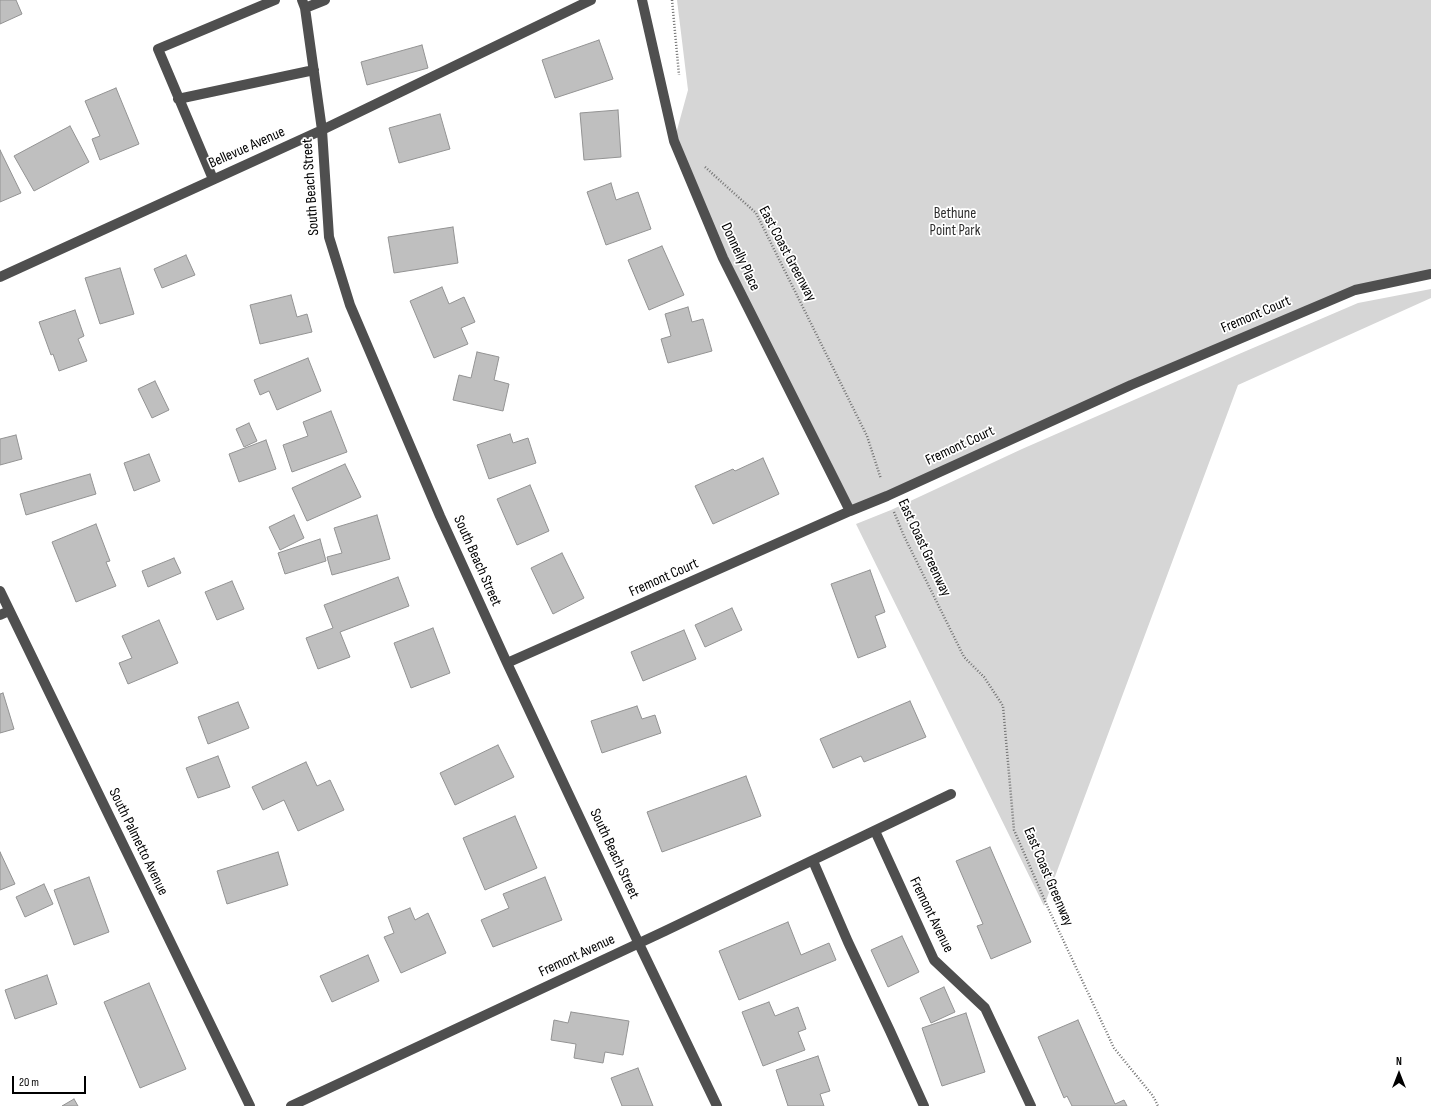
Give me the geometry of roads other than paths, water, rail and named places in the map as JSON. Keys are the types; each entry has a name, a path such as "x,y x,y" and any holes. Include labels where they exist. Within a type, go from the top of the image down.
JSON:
{"street":[{"path":"213,180 158,49 276,0"},
{"path":"303,4 325,0"},
{"name":"Bellevue Avenue","path":"0,276 322,130 591,0"},
{"name":"Donnelly Place","path":"642,0 674,141 723,258 850,511"},
{"name":"South Beach Street","path":"303,4 322,130 329,237 350,306 440,516 507,663 717,1106"},
{"path":"178,99 314,70"},
{"name":"Fremont Court","path":"507,663 887,496 1131,385 1355,290 1431,274"},
{"name":"South Palmetto Avenue","path":"0,591 5,613 250,1106"},
{"name":"Fremont Avenue","path":"291,1106 639,944 951,794"},
{"name":"Fremont Avenue","path":"875,831 934,960 986,1008 1030,1106"},
{"path":"813,861 848,942 924,1106"}],"park label":[{"name":"Bethune Point Park","path":"955,222"}]}
